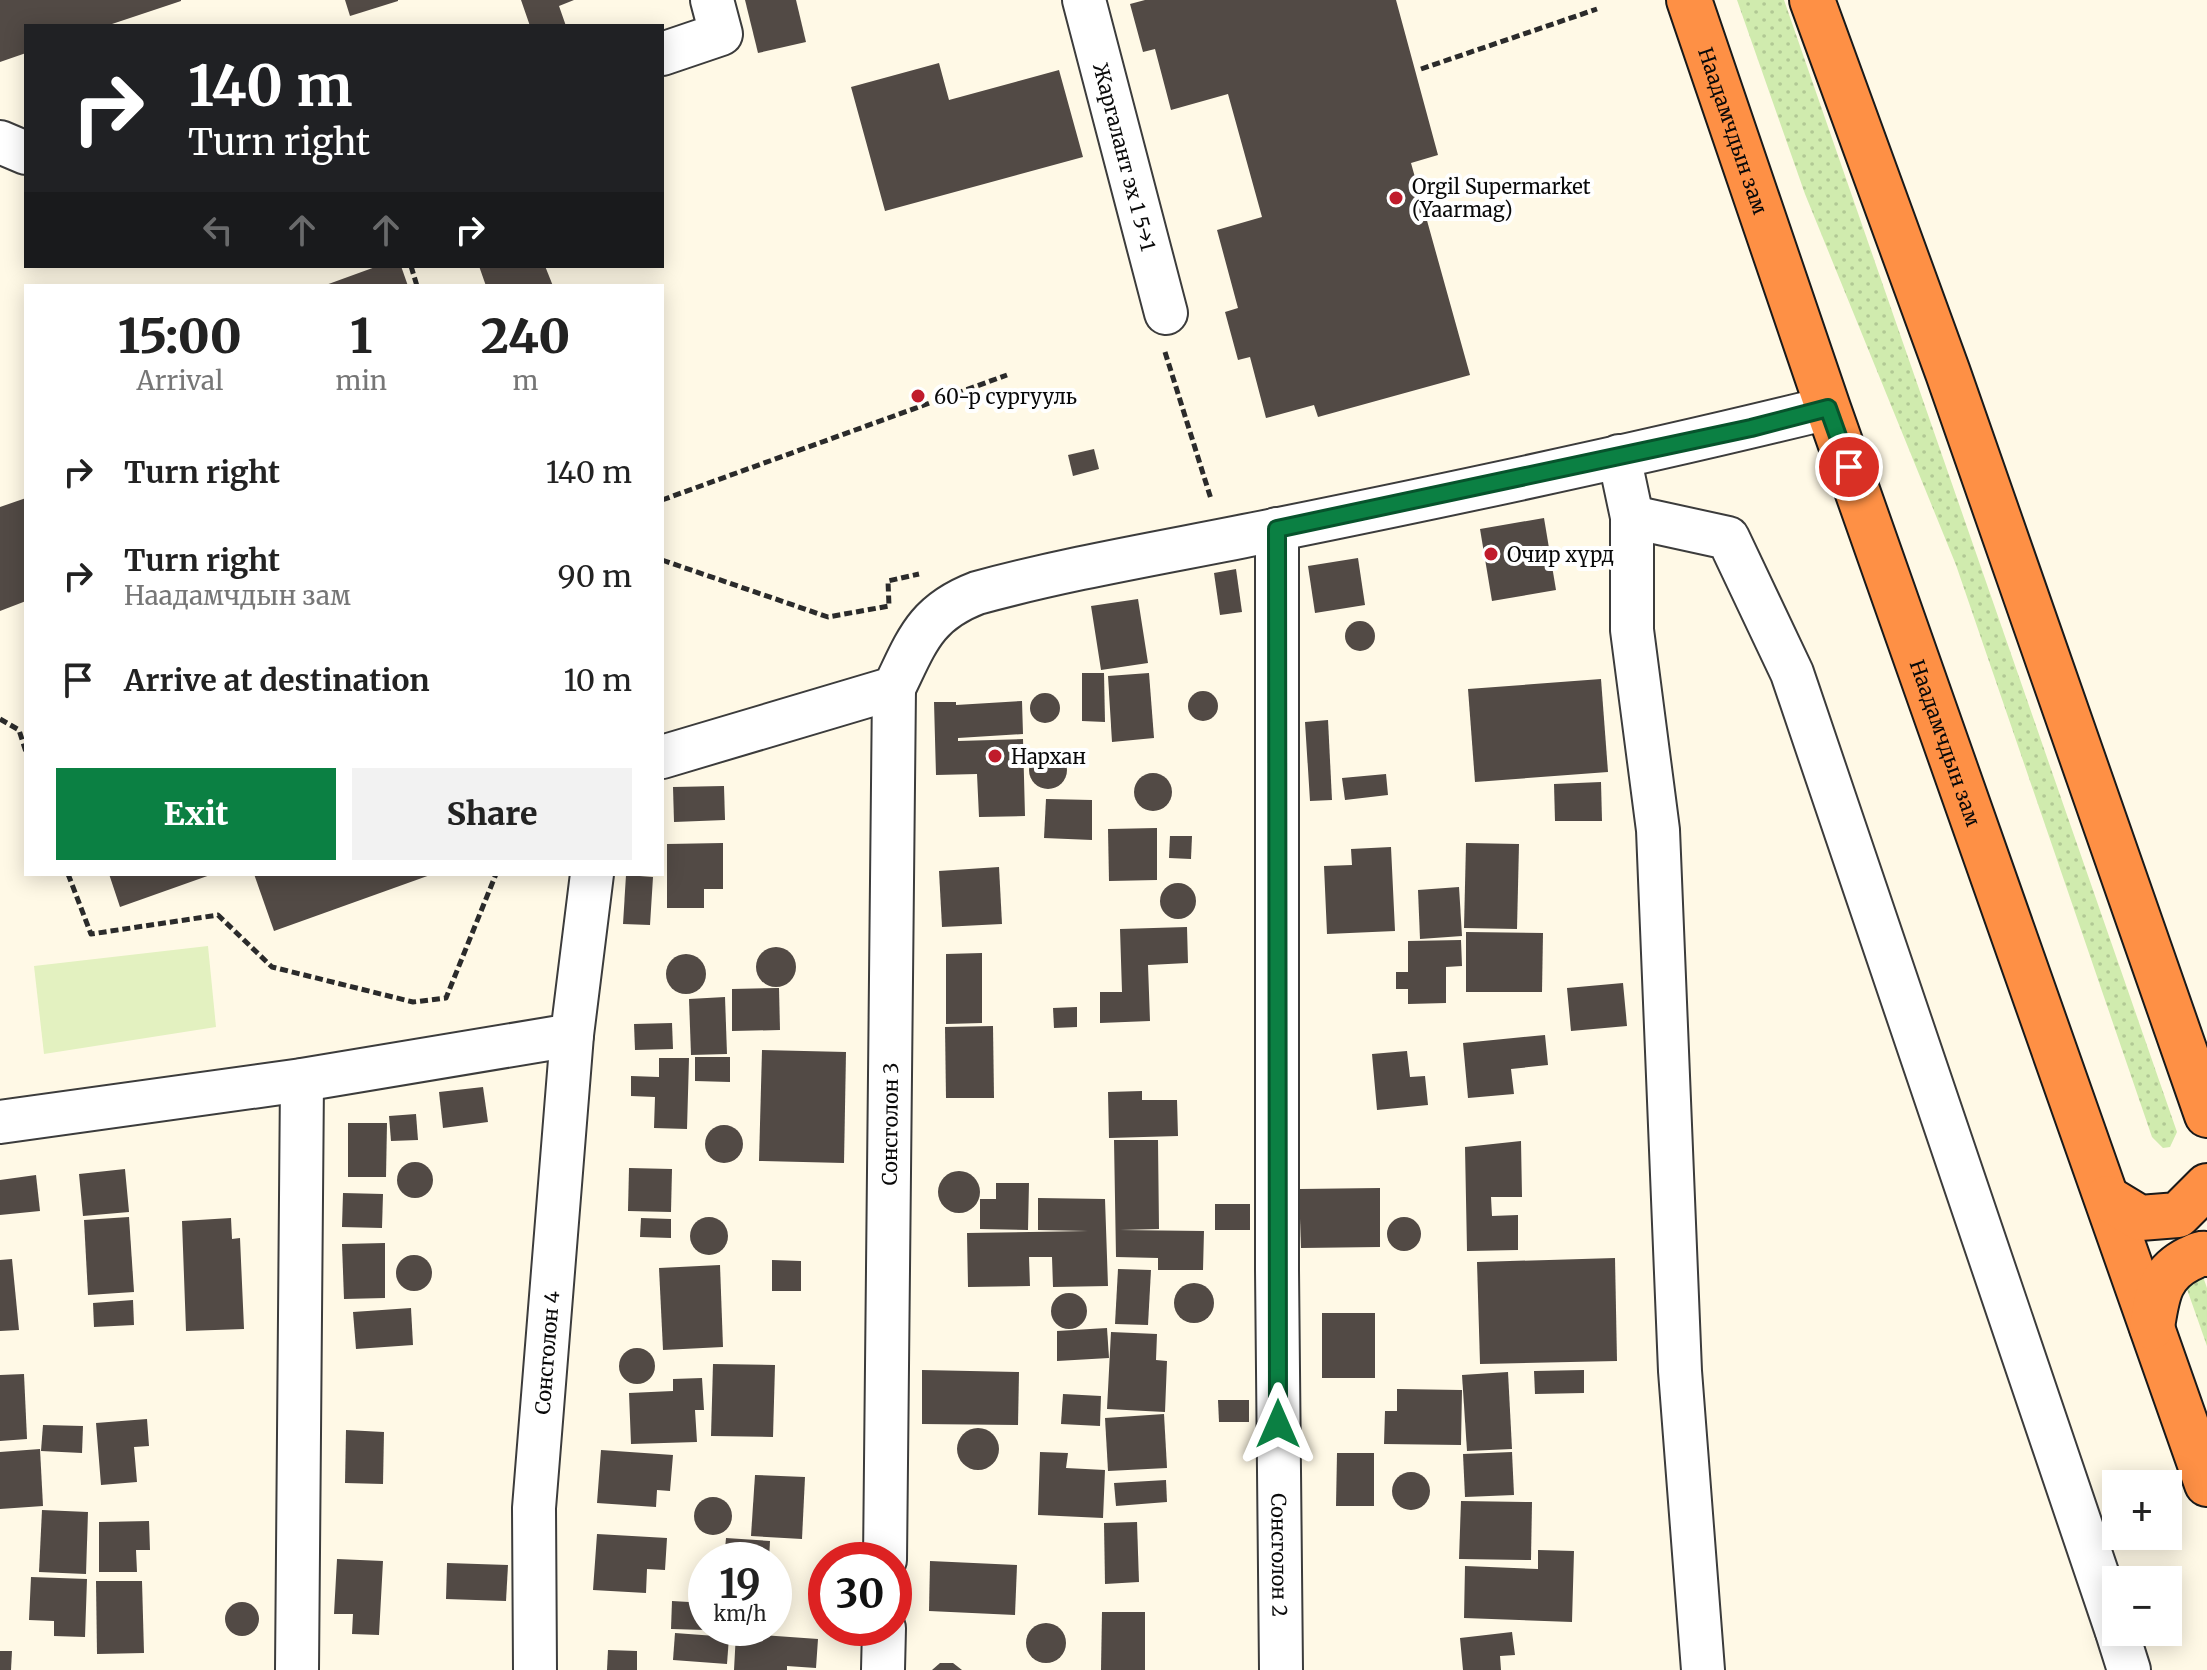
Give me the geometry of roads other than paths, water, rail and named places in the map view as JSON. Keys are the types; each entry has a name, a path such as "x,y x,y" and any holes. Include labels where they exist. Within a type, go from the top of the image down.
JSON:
{"highway":[{"name":"Наадамчдын зам","path":"1689,0 1828,408 2207,1484"},
{"path":"1812,0 1958,403 2207,1115"},
{"path":"2107,1198 2140,1218 2178,1215 2207,1186"},
{"path":"2152,1327 2159,1290 2174,1267 2201,1253 2207,1254"}],"street":[{"path":"664,53 721,34 712,0"},
{"name":"Жаргалант эх 1 5→1","path":"1084,0 1165,332"},
{"path":"0,142 24,152"},
{"path":"664,756 894,688 925,628 942,611 961,599 1001,586 1619,456 1828,408"},
{"path":"1619,456 1632,517 1632,630 1658,830 1680,1371 1703,1670"},
{"path":"1632,517 1728,538 1792,673 2102,1590"},
{"name":"Сонсголон 2","path":"1277,529 1277,1286 1281,1670"},
{"name":"Сонсголон 3","path":"885,1542 894,688"},
{"name":"Сонсголон 4","path":"535,1670 534,1508 572,1035 592,876"},
{"path":"0,1122 302,1080 572,1035"},
{"path":"297,1670 302,1080"},
{"path":"883,1670 884,1646"},
{"path":"2121,1646 2129,1670"}],"place":[{"name":"Orgil Supermarket (Yaarmag)","path":"1396,198"},
{"name":"60-р сургууль","path":"918,396"},
{"name":"Очир хүрд","path":"1491,554"},
{"name":"Нархан","path":"995,756"}]}
